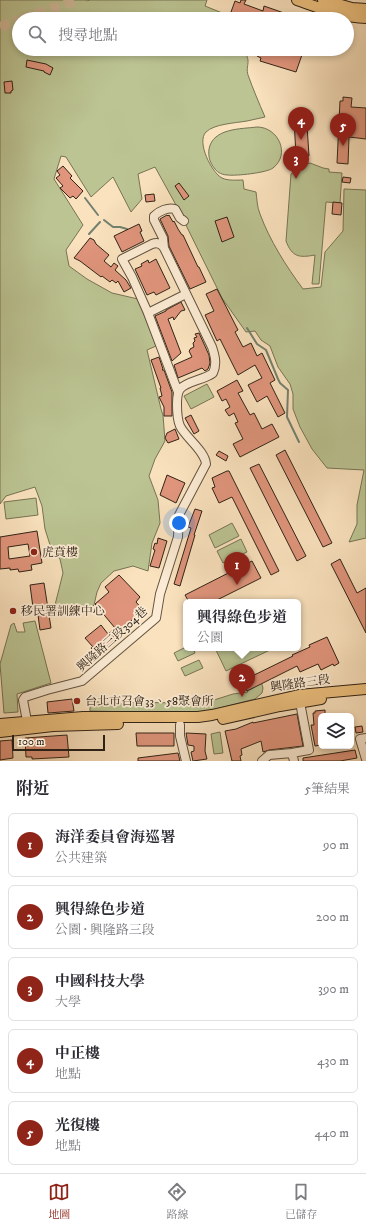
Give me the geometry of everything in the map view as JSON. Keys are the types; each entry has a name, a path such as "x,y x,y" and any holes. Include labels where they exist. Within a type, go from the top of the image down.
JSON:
{"main road":[{"path":"297,0 333,12"},
{"path":"323,0 352,8 366,9"},
{"path":"354,17 366,18"},
{"name":"興隆路三段","path":"0,724 84,718 198,717 300,698 366,688"},
{"name":"興隆路三段","path":"0,732 53,726 108,724 180,725 212,722 300,698 366,695"}],"street":[{"path":"178,392 185,386 213,373 216,361 212,347 164,248 163,238 154,220 154,216 164,210 172,208 175,209 180,218 184,221"},
{"name":"興隆路三段304巷","path":"27,721 23,700 25,697 82,681 156,618 160,594 178,537 179,515 206,464 203,456 180,426 177,416 178,392 148,313 132,277 122,259 155,243 160,244 164,248"},
{"path":"148,313 186,294"},
{"path":"262,761 268,755 293,757 309,750 300,698"},
{"path":"17,730 27,721"},
{"path":"180,725 180,736 186,761"},
{"path":"366,738 360,739 366,759"}],"green space":[{"path":"0,0 207,0 205,6 220,12 12,12 12,56 246,56 248,60 247,72 265,117 225,124 210,129 203,137 204,150 206,157 218,175 227,180 243,180 244,189 256,192 259,211 264,224 274,244 303,289 321,287 325,252 343,231 344,189 366,190 366,538 349,542 357,524 357,505 364,470 327,468 312,449 300,427 293,409 293,394 290,384 278,367 270,346 261,340 255,331 246,332 222,298 176,205 155,167 138,174 142,199 131,212 113,177 91,197 66,157 61,156 54,179 83,225 66,250 69,266 87,279 112,293 138,299 156,346 147,350 163,415 165,441 155,459 149,476 158,500 160,523 152,543 148,571 133,566 114,571 101,583 94,605 87,612 79,610 53,613 63,573 60,559 51,548 45,529 42,506 35,487 6,496 0,504"},
{"path":"257,127 271,131 280,142 281,156 278,162 273,168 258,173 224,175 219,173 213,167 209,157 209,149 216,137 222,133 236,129"},
{"path":"310,163 329,169 329,172 342,173 340,203 326,202 319,284 312,284 315,255 297,255 291,250 286,241 291,174 300,166"},
{"path":"207,384 214,397 191,409 184,396"},
{"path":"36,498 38,515 6,519 4,502"},
{"path":"232,523 239,536 215,548 209,535"},
{"path":"241,539 247,552 223,563 217,551"},
{"path":"35,621 51,683 17,694 18,712 4,713 0,664 11,625 14,623 17,632 25,632 23,623"},
{"path":"183,648 183,651 194,651 195,653 178,661 174,653"},
{"path":"216,651 268,651 226,671"},
{"path":"199,660 203,668 185,676 181,668"},
{"path":"261,681 263,688 262,693 255,699 208,711 183,713 90,711 90,702 192,703 214,700 233,694 248,692 246,689"},
{"path":"220,732 223,753 214,754 211,734"}],"building":[{"path":"241,0 246,0 244,4 263,11 264,6 281,12 231,12 235,1 240,3"},
{"path":"257,56 302,56 296,72 260,61 261,58"},
{"path":"27,60 46,64 53,68 50,75 44,71 26,67"},
{"path":"12,81 13,90 11,93 5,93 4,82"},
{"path":"343,97 352,98 351,107 366,108 366,139 349,137 348,164 337,163 340,101 343,101"},
{"path":"309,118 310,125 307,125 309,156 296,156 294,119"},
{"path":"63,166 72,176 70,178 83,191 76,199 73,196 70,198 60,188 63,186 56,178 60,175 57,171"},
{"path":"343,177 351,178 350,183 342,182"},
{"path":"179,183 189,196 184,200 175,186"},
{"path":"154,194 155,201 146,202 145,195"},
{"path":"333,202 342,203 341,215 332,214"},
{"path":"169,215 173,222 174,221 183,235 206,282 190,289 169,246 168,236 160,219"},
{"path":"227,217 234,237 222,242 215,221"},
{"path":"139,224 142,231 140,232 144,241 122,252 114,236"},
{"path":"90,238 109,255 104,261 111,267 114,263 118,266 115,270 126,280 131,288 124,292 118,281 116,283 112,280 110,282 74,258"},
{"path":"156,259 170,288 156,295 154,292 147,295 135,269 142,266 141,264 148,260 149,263"},
{"path":"217,289 238,330 235,332 243,347 251,343 257,356 262,353 275,380 270,383 285,413 278,417 267,396 257,402 248,385 262,378 255,365 238,375 220,339 217,341 205,315 214,311 206,294"},
{"path":"181,302 185,310 181,311 174,320 173,317 168,319 181,353 172,361 155,316"},
{"path":"199,333 209,355 210,363 208,369 205,371 202,368 178,378 174,365 192,357 189,351 194,347 194,338 197,337 195,334"},
{"path":"159,357 162,370 164,370 172,392 172,416 164,416 164,407 159,397 162,396 161,388 151,360"},
{"path":"237,380 243,391 238,393 250,415 254,413 262,429 272,424 279,437 240,457 233,444 243,439 235,423 238,422 234,413 229,416 225,410 230,407 226,399 222,401 217,391"},
{"path":"191,415 199,431 194,434 185,418"},
{"path":"175,429 179,439 168,443 165,438 167,433"},
{"path":"285,450 332,543 323,547 276,455"},
{"path":"219,451 228,456 226,461 216,455"},
{"path":"259,464 306,556 297,561 250,468"},
{"path":"229,471 279,571 271,575 232,497 219,503 212,488 215,487 212,478"},
{"path":"167,475 185,483 176,503 160,495"},
{"path":"195,509 202,511 180,586 174,584 191,528 188,527"},
{"name":"虎賁樓","path":"37,531 42,563 31,565 32,570 19,572 18,569 0,569 0,537","holes":["28,544 30,556 9,559 8,547"]},
{"path":"158,538 167,541 159,568 150,566 155,550 153,549 155,543 157,544"},
{"path":"340,559 357,593 366,588 366,633 331,564"},
{"path":"252,561 261,578 219,599 187,599 185,595"},
{"path":"119,575 140,597 136,602 143,610 113,637 115,640 97,655 91,648 93,647 85,638 101,625 108,634 115,628 95,604 109,592 105,587"},
{"path":"44,583 51,628 40,630 38,615 34,615 30,585"},
{"path":"327,637 339,663 334,666 333,664 321,670 318,664 300,672 297,666 247,691 242,681 293,656 292,655 310,647 309,645"},
{"path":"72,699 74,711 48,713 47,702"},
{"path":"325,710 325,713 318,713 318,746 315,746 311,725 314,725 313,713 315,713 315,711"},
{"path":"297,714 303,746 263,752 261,741 241,749 241,761 232,761 225,731 236,729 253,722"},
{"path":"362,726 363,732 356,733 355,727"},
{"path":"136,733 174,733 174,746 137,746"},
{"path":"186,733 206,734 205,751 207,759 193,761 191,752 194,751 194,746 188,745"},
{"path":"67,735 69,757 32,759 32,757 26,757 25,738"},
{"path":"12,740 13,758 0,760 0,741"},
{"path":"355,750 357,758 340,761 303,761 303,758"},
{"path":"178,753 180,761 138,761 138,758"}],"waterway":[{"path":"85,198 98,215"},
{"path":"104,220 113,227 127,229"},
{"path":"89,234 100,222"},
{"path":"247,328 257,344 266,350 280,383 288,390 287,417 299,442"}],"tunnel":[{"path":"42,12 77,0"},
{"path":"0,27 12,23"}],"place":[{"name":"中正樓","path":"301,140"},
{"name":"光復樓","path":"343,146"},
{"name":"中國科技大學","path":"296,179"},
{"name":"虎賁樓","path":"34,552"},
{"name":"海洋委員會海巡署","path":"237,585"},
{"name":"移民署訓練中心","path":"13,611"},
{"name":"興得綠色步道","path":"242,697"},
{"name":"台北市召會33、58聚會所","path":"77,701"}]}
